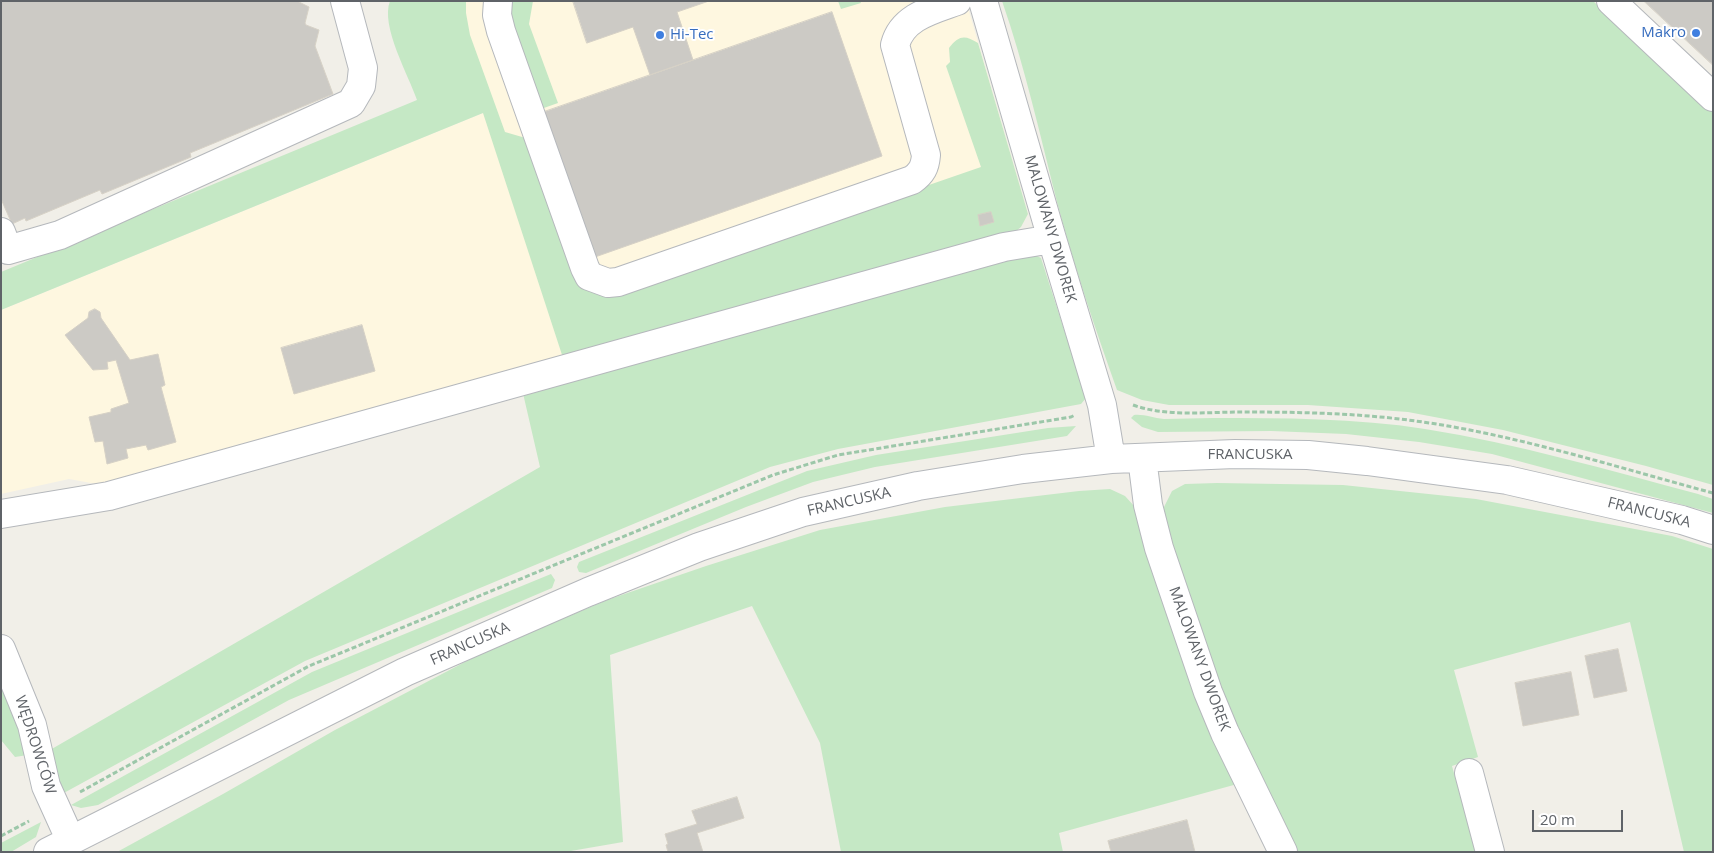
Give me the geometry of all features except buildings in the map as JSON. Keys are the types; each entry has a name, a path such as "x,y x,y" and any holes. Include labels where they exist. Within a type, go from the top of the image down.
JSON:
{"street":[{"path":"1,232 8,250 60,235 350,103 361,86 363,68 345,1"},
{"path":"498,1 497,15 502,31 585,268 590,276 608,283 618,282 912,180 920,174 925,164 926,155 895,45 898,35 908,22 927,11 957,1"},
{"name":"MALOWANY DWOREK","path":"983,1 1102,405 1111,459"},
{"path":"1611,1 1713,97"},
{"path":"1,514 109,496 1004,247 1052,239"},
{"name":"FRANCUSKA","path":"54,849 405,672 588,592 698,547 803,512 918,486 1023,469 1111,459 1235,454 1308,455 1506,480 1682,520 1713,530"},
{"name":"MALOWANY DWOREK","path":"1142,458 1148,504 1159,548 1208,692 1225,733 1283,852"},
{"name":"WĘDROWCÓW","path":"1,649 32,725 46,786 54,849"},
{"path":"1469,773 1490,852"}],"shaded area":[{"path":"441,1 966,1 1028,214 1021,227 113,487 69,479 1,494 1,310 483,113"}],"green space":[{"path":"390,1 466,1 470,35 505,132 529,139 574,269 619,292 981,167 946,66 950,62 949,48 962,38 978,43 1028,214 1021,227 1009,237 564,361 483,113 1,310 1,272 417,100 392,37 388,11"},
{"path":"508,1 533,1 529,24 558,103 541,109 509,20"},
{"path":"838,1 860,1 861,3 841,9"},
{"path":"1002,1 1593,1 1713,113 1713,485 1503,430 1408,412 1308,405 1169,405 1142,400 1117,390 1070,250 1025,76"},
{"path":"1033,254 1041,258 1086,398 1081,404 838,449 770,467 305,661 62,794 50,750 540,467 522,389 1004,257"},
{"path":"1134,415 1164,419 1319,419 1399,425 1425,429 1529,450 1698,494 1713,499 1713,513 1492,454 1419,442 1346,434 1271,431 1158,432 1142,427 1131,418"},
{"path":"1076,426 1067,436 875,467 813,482 746,507 586,573 579,572 577,567 579,562 807,471 876,455 1048,428"},
{"path":"1185,484 1343,485 1476,499 1672,536 1713,549 1713,852 1684,852 1630,622 1454,670 1478,757 1452,766 1476,852 1291,852 1215,690 1170,553 1163,509 1172,491"},
{"path":"1110,489 1125,496 1135,507 1241,783 1059,833 1063,852 841,852 820,743 752,606 610,655 623,842 565,852 117,852 335,730 484,652 607,600 820,530 945,507"},
{"path":"551,574 555,580 552,588 289,700 98,805 81,808 71,805 312,672"},
{"path":"1,666 34,754 15,757 1,740"},
{"path":"41,822 36,837 11,852 1,852 1,843"}],"place":[{"name":"Makro","path":"1696,33"},
{"name":"Hi-Tec","path":"660,35"}]}
